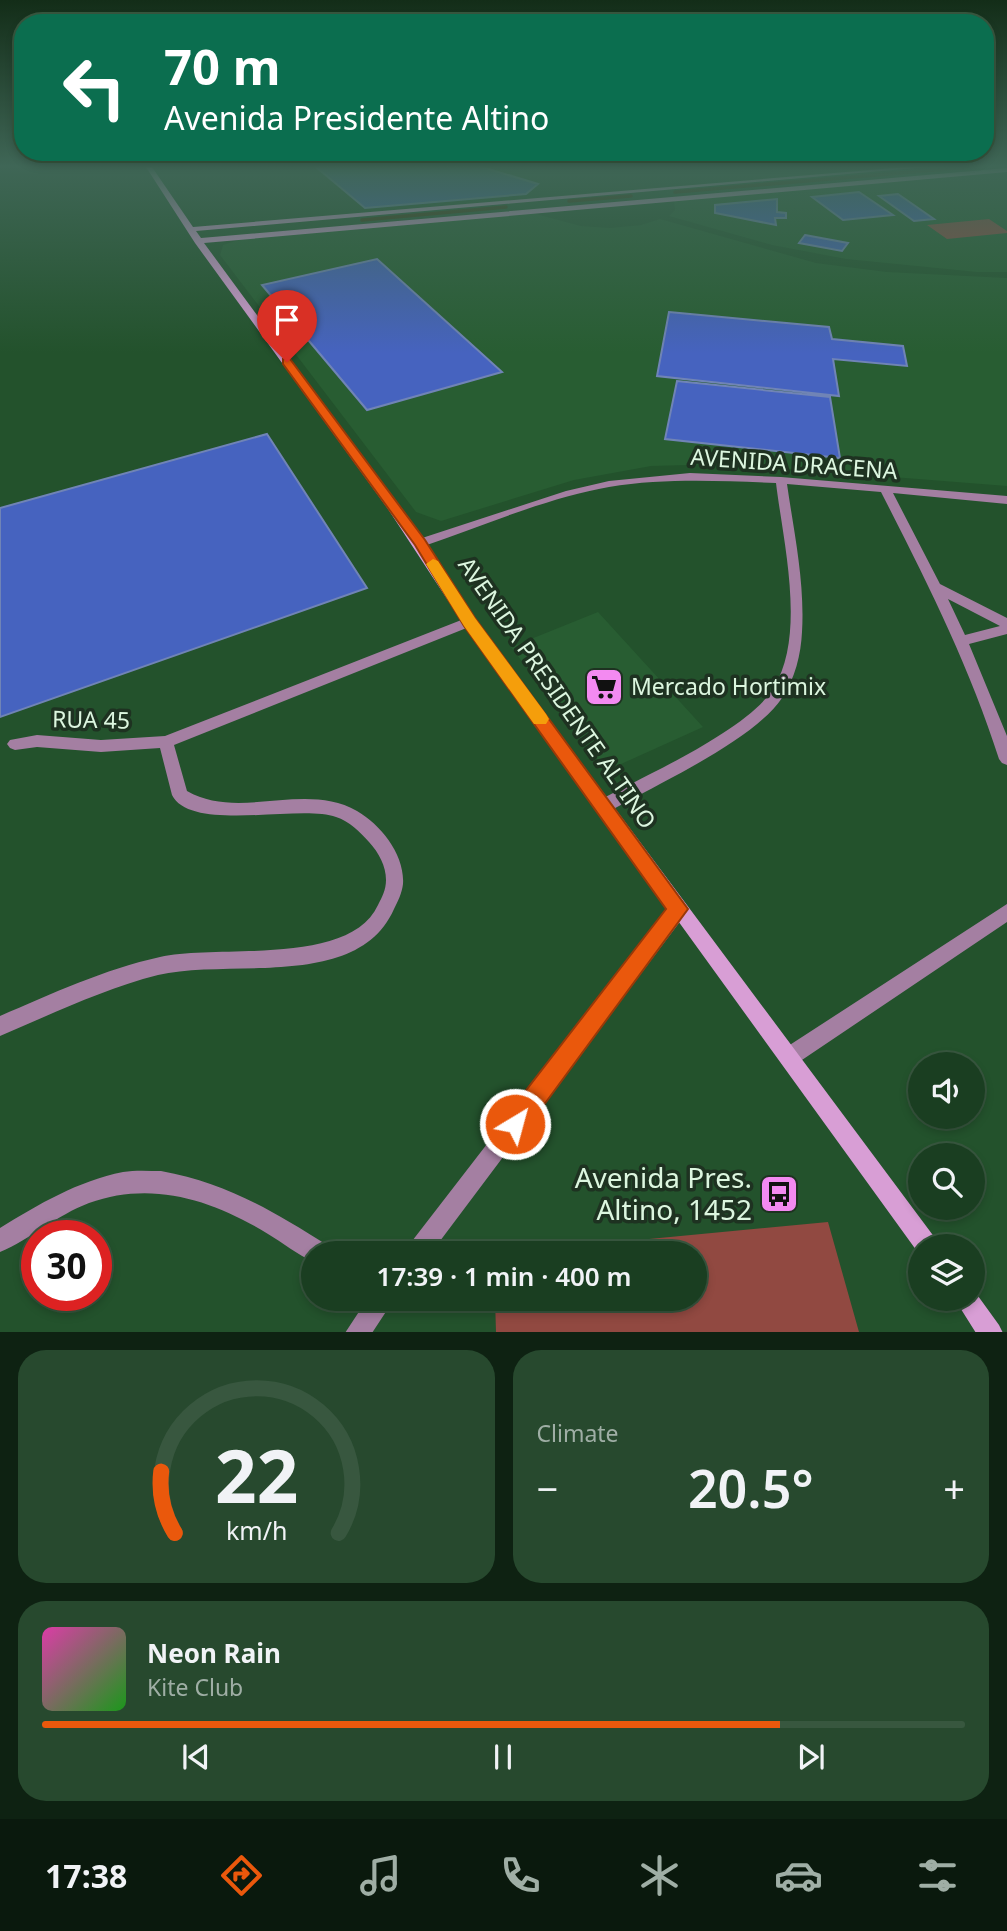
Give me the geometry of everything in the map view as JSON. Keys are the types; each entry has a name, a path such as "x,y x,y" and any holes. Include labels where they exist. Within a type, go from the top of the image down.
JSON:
{"street":[{"name":"AVENIDA PRESIDENTE ALTINO","path":"190,229 420,543 469,622 918,1234"},
{"path":"240,229 241,237"},
{"path":"198,241 329,229"},
{"name":"AVENIDA DRACENA","path":"420,543 566,494 609,484 690,476 781,480 1007,500"},
{"path":"604,806 727,736 759,715 776,695 793,654 796,630 796,606 781,480"},
{"path":"886,491 936,587 997,726 1007,759"},
{"path":"936,587 1007,627"},
{"name":"RUA 45","path":"15,744 37,741 101,746 166,742 469,622"},
{"path":"960,641 1007,627"},
{"path":"0,1026 33,1011 161,965 228,958 284,958 342,948 368,934 388,909 396,881 388,853 373,834 350,815 328,807 232,810 198,805 180,795 166,742"},
{"path":"426,1241 678,909"},
{"path":"789,1058 1007,912"},
{"path":"0,1241 41,1212 84,1192 140,1179 175,1181 202,1189 274,1223 301,1241"},
{"path":"357,1332 373,1311"},
{"path":"975,1311 990,1332"}],"shaded area":[{"path":"352,229 696,229 816,263 887,272 1007,278 1007,486 726,464 651,466 574,480 441,521 416,512 220,255 223,245 242,239"},
{"path":"716,229 1007,229 1007,272 977,272 846,259 772,245"},
{"path":"933,229 1007,231 1007,233 947,239"},
{"name":"Mercado Hortimix","path":"598,612 703,727 610,769 594,756 511,647"},
{"path":"828,1222 859,1332 496,1332 495,1311 707,1311 707,1241 629,1241"}],"building":[{"path":"805,235 848,243 842,251 799,243"},
{"path":"377,259 502,372 367,410 262,285"},
{"path":"669,312 829,327 832,339 903,346 907,366 833,359 839,396 657,376"},
{"path":"677,381 830,397 840,458 665,439"},
{"path":"267,434 367,588 0,717 0,508"}],"slow traffic":[{"path":"433,564 469,622 540,719"}],"place":[{"name":"Mercado Hortimix","path":"604,687"},
{"name":"Avenida Pres. Altino, 1452","path":"779,1194"}],"route":[{"path":"287,362 420,543 469,622 678,909 515,1124"}]}
